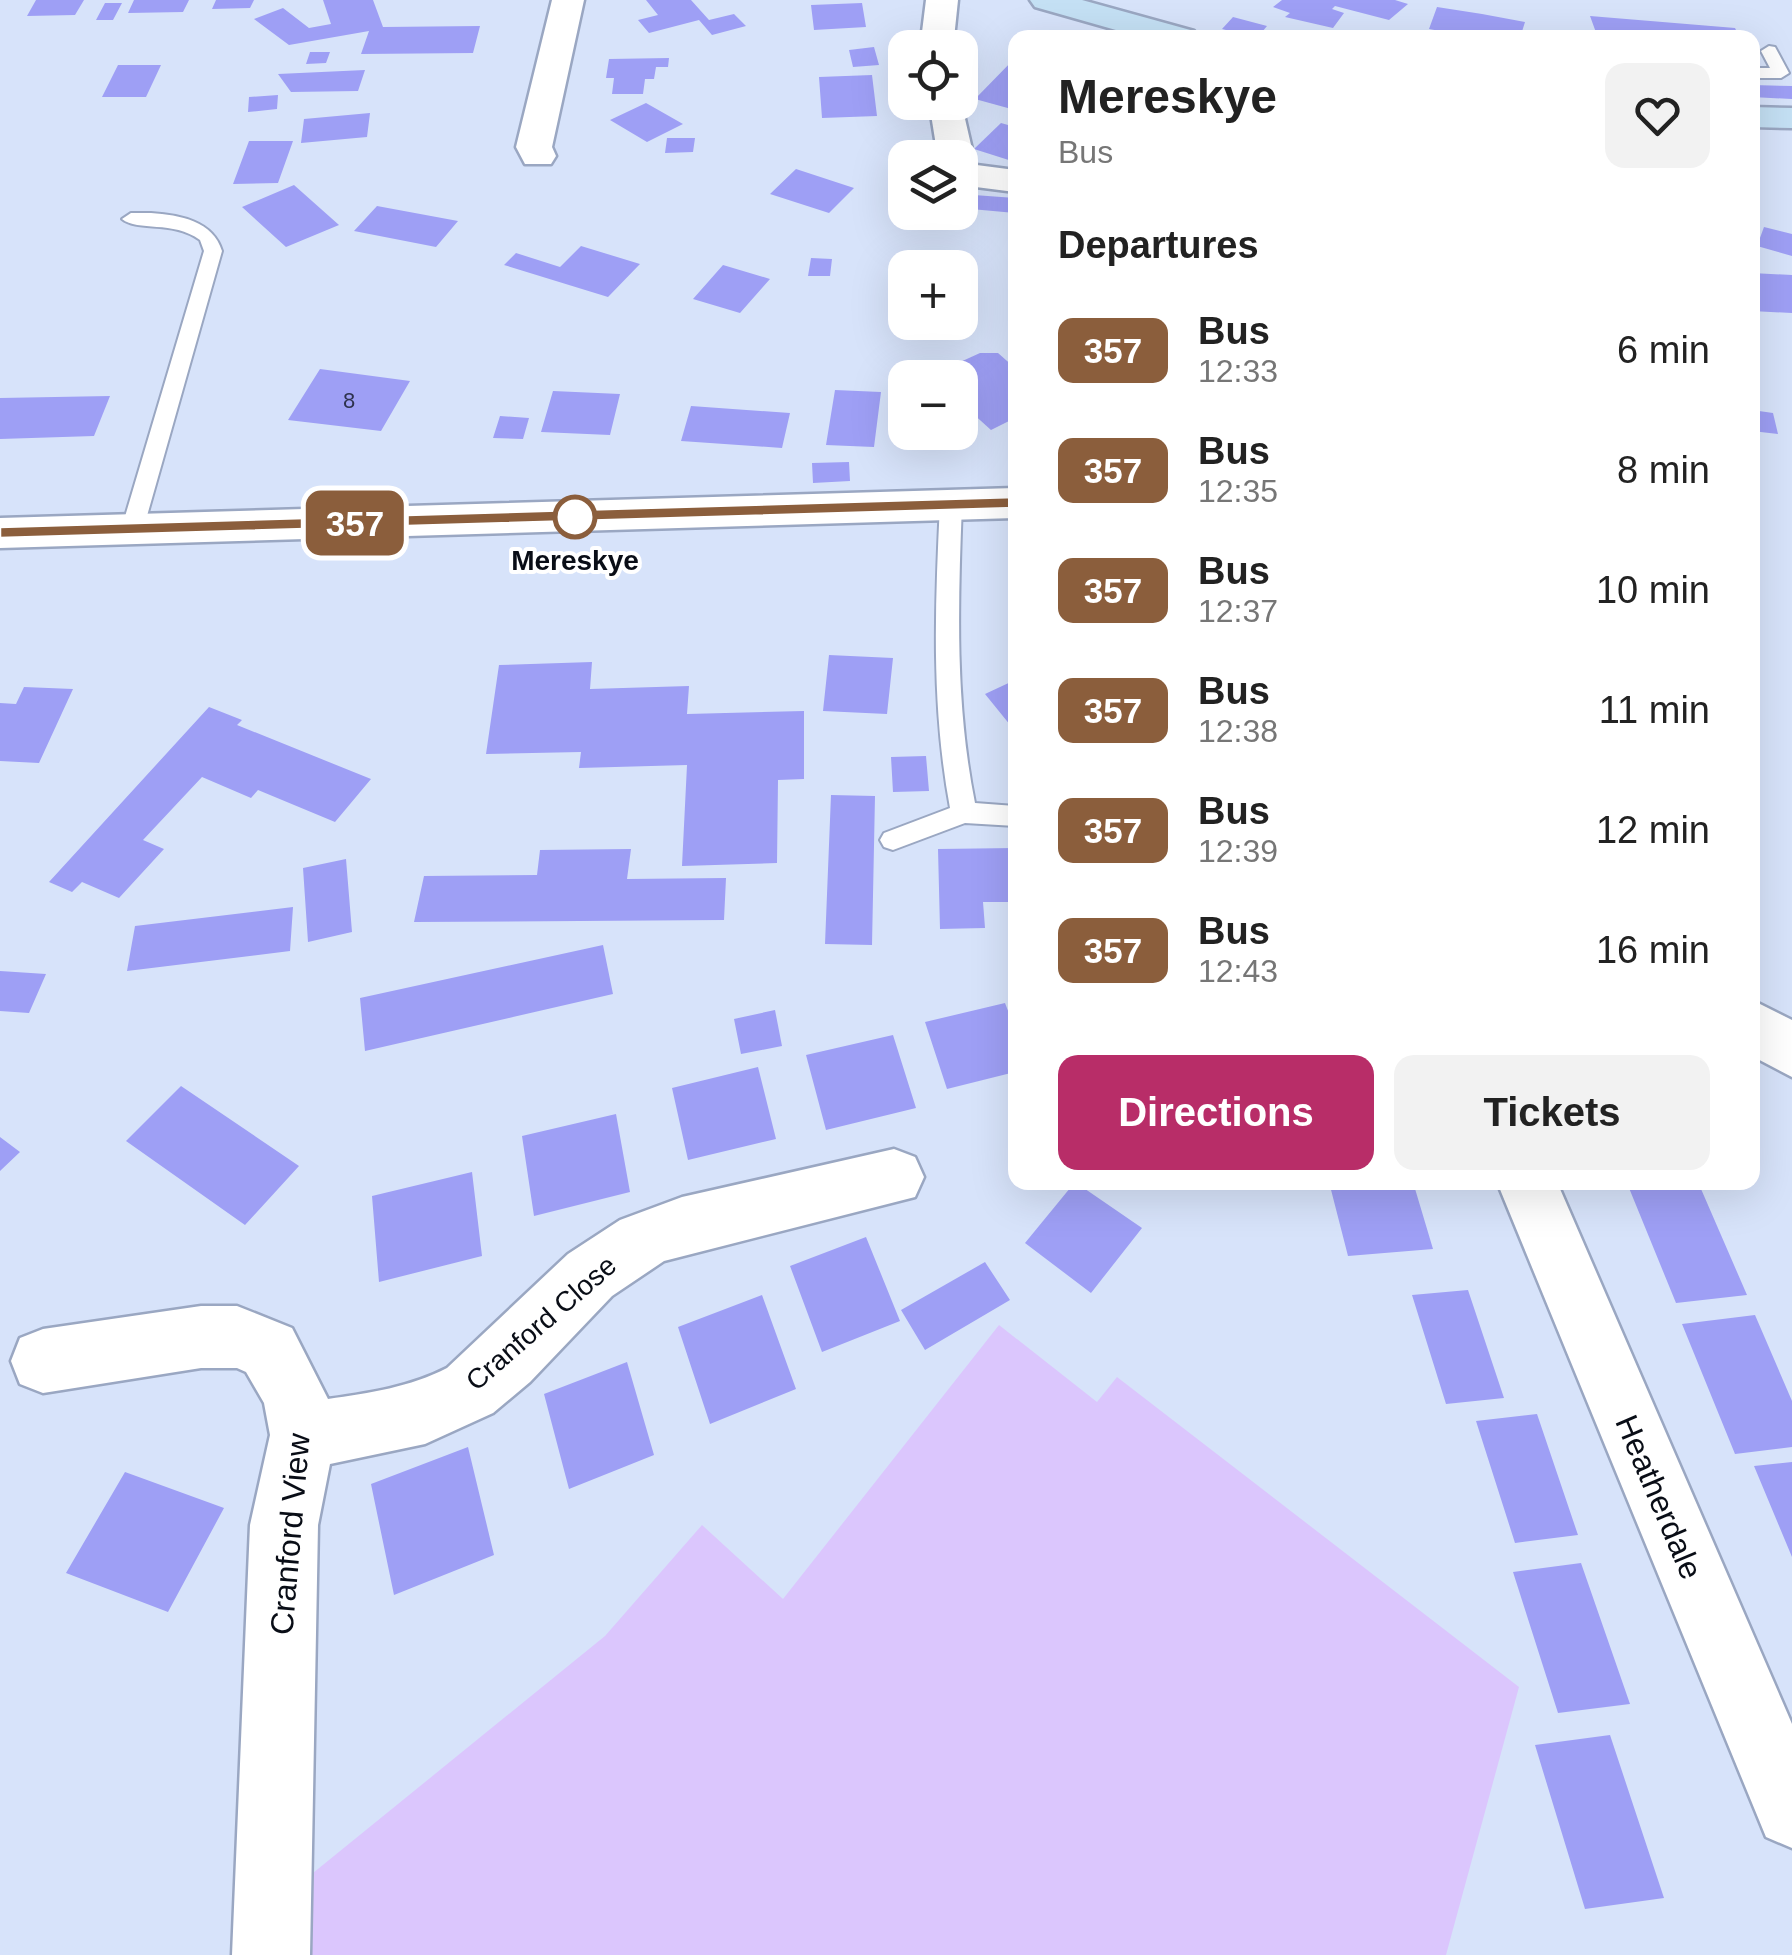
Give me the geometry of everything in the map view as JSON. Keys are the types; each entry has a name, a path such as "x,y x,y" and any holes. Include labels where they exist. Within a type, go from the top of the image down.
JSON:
{"street":[{"path":"538,156 534,148 568,0"},
{"path":"938,30 942,0"},
{"path":"1046,0 1153,30"},
{"path":"1760,116 1792,118"},
{"path":"978,176 1008,179"},
{"path":"0,533 1008,502"},
{"path":"1760,1030 1792,1052"},
{"name":"Cranford Close","path":"303,1435 359,1428 432,1410 488,1378 565,1296 595,1272 629,1247 667,1229 810,1192 894,1177"},
{"name":"Heatherdale","path":"1530,1190 1792,1811"},
{"name":"Cranford View","path":"43,1361 202,1337 237,1336 269,1350 295,1394 303,1435 284,1524 270,1955"}],"lane":[{"path":"1760,73 1781,73 1769,51"},
{"path":"130,220 158,217 192,227 209,238 213,251 132,530"},
{"path":"951,504 944,642 948,727 964,813"},
{"path":"893,840 964,813 1008,816"}],"shaded area":[{"path":"999,1325 1097,1402 1117,1377 1519,1687 1446,1955 311,1955 313,1873 605,1636 702,1525 783,1599"}],"building":[{"path":"36,0 84,0 75,15 27,16"},
{"path":"134,0 189,0 183,12 128,13"},
{"path":"216,0 254,0 250,8 212,9"},
{"path":"323,0 373,0 383,27 480,26 473,53 361,54 369,31 289,45 254,19 283,8 309,28 331,24"},
{"path":"646,0 691,0 709,20 734,14 746,26 712,35 699,20 649,33 638,20 658,15"},
{"path":"1282,0 1395,0 1408,4 1389,20 1335,6 1332,9 1344,13 1333,28 1285,17 1290,13 1273,7"},
{"path":"105,3 122,3 113,20 96,20"},
{"path":"862,3 866,27 814,30 811,5"},
{"path":"1437,7 1525,22 1522,30 1429,29"},
{"path":"1590,16 1736,30 1595,30"},
{"path":"1233,17 1267,26 1264,30 1222,29"},
{"path":"874,47 879,65 853,67 849,50"},
{"path":"310,52 330,52 326,63 306,64"},
{"path":"669,58 668,67 656,67 654,79 645,79 643,94 612,94 614,78 606,78 609,59"},
{"path":"118,65 161,65 146,97 102,97"},
{"path":"1008,65 1008,108 978,100 978,96"},
{"path":"365,70 358,91 291,92 278,74"},
{"path":"872,75 877,116 822,118 819,77"},
{"path":"1760,85 1792,86 1792,99 1760,97"},
{"path":"278,95 277,109 248,112 249,97"},
{"path":"646,103 683,124 647,142 610,120"},
{"path":"370,113 367,137 301,143 304,119"},
{"path":"1001,123 1008,125 1008,160 978,150 978,145"},
{"path":"667,138 695,138 693,152 665,153"},
{"path":"249,141 293,141 278,183 233,184"},
{"path":"796,169 854,188 829,213 770,194"},
{"path":"294,185 339,225 286,247 242,207"},
{"path":"978,195 1008,197 1008,212 978,210"},
{"path":"377,206 458,221 436,247 354,231"},
{"path":"1764,227 1792,234 1792,256 1760,247"},
{"path":"581,246 640,264 608,297 504,265 516,253 560,267"},
{"path":"811,258 832,259 830,276 808,276"},
{"path":"723,265 770,279 740,313 693,299"},
{"path":"1760,273 1792,275 1792,313 1760,311"},
{"path":"980,353 998,353 1008,362 1008,422 991,430 978,418 978,360 965,360"},
{"path":"320,369 410,381 381,431 288,420"},
{"path":"835,390 881,392 874,447 826,445"},
{"path":"553,391 620,394 610,435 541,432"},
{"path":"110,396 94,436 0,439 0,398"},
{"path":"691,406 790,413 782,448 681,441"},
{"path":"1760,411 1773,413 1778,434 1760,432"},
{"path":"500,416 529,418 523,439 493,438"},
{"path":"849,462 850,481 813,483 812,463"},
{"path":"829,655 893,658 887,714 823,711"},
{"path":"592,662 590,689 689,686 687,714 804,711 804,779 778,780 777,863 682,866 687,765 579,768 581,752 486,754 499,665"},
{"path":"1008,683 1008,722 985,694"},
{"path":"24,687 73,689 39,763 0,761 0,703 16,704"},
{"path":"209,707 242,720 237,725 371,779 335,822 258,790 251,798 202,777 143,840 164,849 119,898 82,882 72,892 49,882"},
{"path":"926,756 929,791 893,792 891,757"},
{"path":"831,795 875,796 872,945 825,944"},
{"path":"1008,848 1008,902 983,902 985,928 940,929 938,849"},
{"path":"631,849 627,879 726,878 724,920 414,922 424,876 537,875 540,850"},
{"path":"346,859 352,932 308,942 303,868"},
{"path":"293,907 290,951 127,971 135,926"},
{"path":"603,945 613,994 365,1051 360,998"},
{"path":"0,971 46,974 29,1013 0,1011"},
{"path":"1005,1003 1008,1074 947,1089 925,1022"},
{"path":"775,1010 782,1046 741,1054 734,1019"},
{"path":"893,1035 916,1108 826,1130 806,1055"},
{"path":"758,1067 776,1139 688,1160 672,1088"},
{"path":"181,1086 299,1166 245,1225 126,1141"},
{"path":"616,1114 630,1192 534,1216 522,1136"},
{"path":"0,1137 20,1152 0,1171"},
{"path":"472,1172 482,1256 379,1282 372,1196"},
{"path":"1068,1190 1087,1190 1142,1228 1091,1293 1025,1243"},
{"path":"1331,1190 1415,1190 1433,1249 1348,1256"},
{"path":"1630,1190 1701,1190 1747,1295 1676,1303"},
{"path":"866,1237 900,1321 822,1352 790,1266"},
{"path":"985,1262 1010,1300 925,1350 901,1310"},
{"path":"1468,1290 1504,1398 1446,1404 1412,1295"},
{"path":"762,1295 796,1389 710,1424 678,1327"},
{"path":"1755,1315 1792,1401 1792,1447 1735,1454 1682,1324"},
{"path":"627,1362 654,1455 569,1489 544,1394"},
{"path":"1537,1414 1578,1535 1515,1543 1476,1421"},
{"path":"468,1447 494,1555 394,1595 371,1484"},
{"path":"1792,1462 1792,1557 1754,1466"},
{"path":"125,1472 224,1508 168,1612 66,1573"},
{"path":"1581,1563 1630,1704 1558,1713 1513,1572"},
{"path":"1610,1735 1664,1898 1585,1909 1535,1745"}],"bus line":[{"name":"357","path":"0,533 1008,503"}],"place":[{"name":"Mereskye","path":"575,517"}]}
